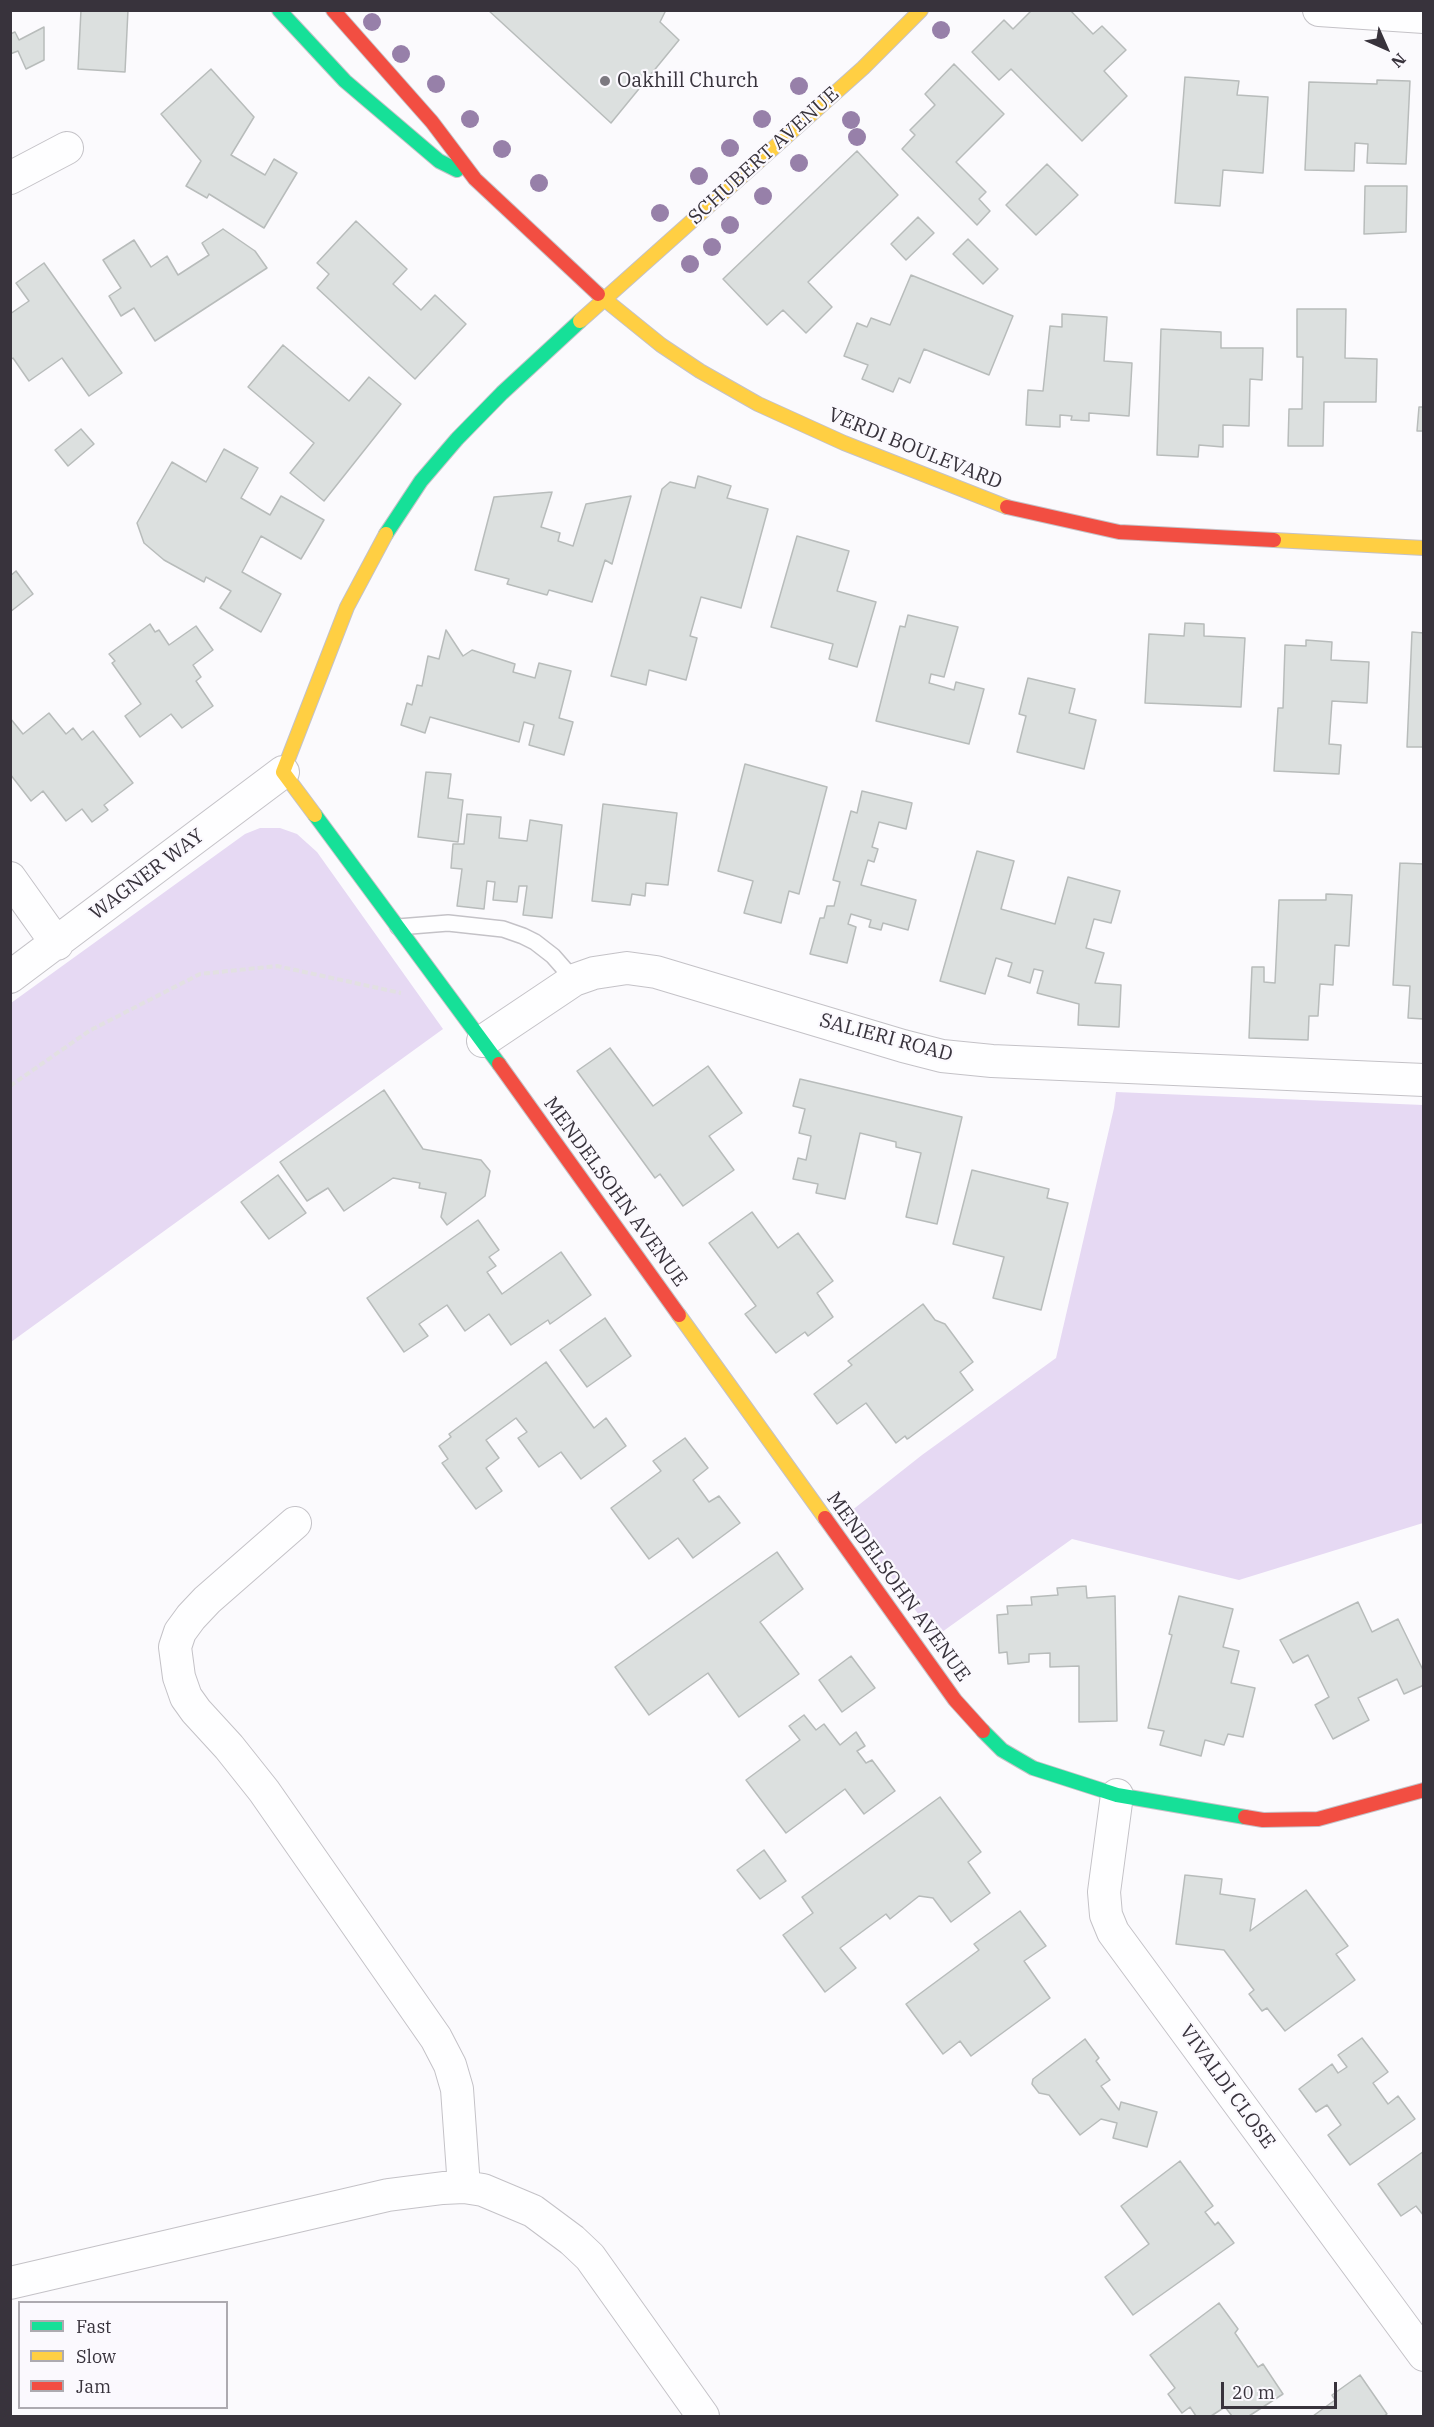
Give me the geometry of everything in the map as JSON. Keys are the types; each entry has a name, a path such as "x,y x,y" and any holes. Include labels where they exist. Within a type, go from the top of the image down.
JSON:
{"street":[{"name":"VERDI BOULEVARD","path":"279,10 345,81 439,161 475,179"},
{"name":"VERDI BOULEVARD","path":"333,10 432,122 475,179 604,299 661,345 700,371 758,404 844,443 1016,510 1119,532 1424,548"},
{"name":"SCHUBERT AVENUE","path":"604,299 863,68 921,10"},
{"path":"1319,10 1424,17"},
{"path":"10,178 67,148"},
{"path":"283,772 346,607 388,531 414,491 464,431 604,299"},
{"name":"MENDELSOHN AVENUE","path":"283,772 483,1041 948,1691 976,1725 1002,1750 1033,1768 1117,1795 1263,1821 1341,1815 1424,1790"},
{"name":"WAGNER WAY","path":"10,977 57,944 283,772"},
{"path":"10,878 57,944"},
{"name":"SALIERI ROAD","path":"483,1041 573,980 594,973 627,968 656,972 942,1056 992,1061 1424,1080"},
{"path":"295,1523 190,1617 180,1632 175,1647 179,1677 186,1697 264,1791 436,2038 450,2065 457,2089 464,2187"},
{"name":"VIVALDI CLOSE","path":"1117,1795 1104,1892 1106,1915 1113,1932 1424,2355"},
{"path":"10,2283 388,2195 464,2187 498,2195 533,2211 565,2234 590,2257 703,2416"}],"lane":[{"path":"398,927 448,923 503,929 535,942 553,956 573,980"}],"path":[{"path":"10,1086 89,1032 200,974 277,966 401,993 440,983"}],"shaded area":[{"path":"260,828 280,828 297,834 317,852 443,1029 11,1342 11,1003 245,834"},
{"path":"1116,1092 1423,1105 1423,1523 1239,1580 1072,1539 935,1637 846,1515 922,1455 1056,1358"}],"building":[{"path":"81,10 128,10 125,72 78,69"},
{"name":"Oakhill Church","path":"488,10 666,10 660,22 679,40 611,123"},
{"path":"1032,10 1070,10 1093,34 1102,26 1126,50 1104,71 1127,96 1082,141 1011,69 999,80 972,52 1004,20 1013,29"},
{"path":"44,27 44,60 26,69 18,51 10,54 10,34 15,32 19,40"},
{"path":"954,64 1004,114 956,162 986,192 979,199 990,211 977,225 902,149 915,135 910,130 935,105 925,94"},
{"path":"211,69 254,117 231,155 265,175 274,159 297,173 264,228 209,194 207,198 186,186 201,161 161,114"},
{"path":"1185,77 1239,81 1237,95 1268,97 1263,173 1223,170 1220,206 1175,203"},
{"path":"1377,80 1410,81 1406,164 1367,163 1368,144 1355,143 1354,171 1305,170 1309,82 1377,84"},
{"path":"857,151 898,195 808,282 832,307 806,333 783,310 767,325 723,279"},
{"path":"1047,164 1078,195 1036,235 1006,205"},
{"path":"1365,186 1407,186 1406,232 1364,234"},
{"path":"918,217 934,233 906,260 891,244"},
{"path":"356,221 407,269 393,284 421,310 435,295 466,324 415,379 317,288 329,274 317,263"},
{"path":"223,229 255,251 267,268 155,341 134,308 121,316 109,296 121,288 103,260 134,240 151,267 167,256 178,275 209,255 202,243"},
{"path":"968,239 998,269 983,284 953,254"},
{"path":"44,263 122,373 89,396 62,358 29,381 13,358 10,360 10,314 29,301 16,283"},
{"path":"911,275 1013,316 989,375 924,349 910,383 899,378 893,392 862,379 868,365 844,356 857,323 867,327 871,318 890,325"},
{"path":"1297,309 1346,309 1345,358 1377,359 1376,402 1324,402 1323,446 1288,446 1289,409 1302,409 1303,357 1297,357"},
{"path":"1062,314 1107,317 1104,361 1132,363 1129,416 1089,413 1089,421 1071,420 1072,416 1060,415 1060,427 1026,425 1028,390 1043,391 1050,326 1062,327"},
{"path":"1161,329 1221,332 1221,348 1263,348 1262,380 1250,379 1249,426 1223,425 1223,447 1199,445 1198,457 1157,455"},
{"path":"283,345 349,401 369,377 401,404 324,501 290,473 314,443 248,387"},
{"path":"1419,407 1424,407 1424,456 1423,431 1417,431"},
{"path":"81,429 94,444 68,466 55,450"},
{"path":"224,449 258,468 241,498 270,515 281,496 324,520 301,559 261,536 242,572 281,594 261,632 220,608 231,591 206,577 204,582 164,560 144,543 137,523 172,462 206,482"},
{"path":"698,476 731,486 727,498 768,509 741,608 701,597 690,636 697,638 686,680 649,670 646,685 611,676 662,489 670,482 695,488"},
{"path":"552,492 541,527 560,533 558,541 573,546 586,504 631,496 612,564 605,560 592,602 549,590 547,595 507,584 509,579 475,570 494,497"},
{"path":"797,536 849,551 837,591 876,602 857,667 829,659 833,644 771,627"},
{"path":"16,571 33,594 10,612 10,576"},
{"path":"908,615 958,627 944,677 931,674 929,683 954,690 956,682 984,689 969,744 876,721 900,626 905,627"},
{"path":"1185,623 1204,624 1204,636 1245,638 1241,707 1145,703 1149,634 1184,636"},
{"path":"150,624 155,632 159,630 169,645 196,626 213,650 193,665 201,677 196,681 213,706 182,728 171,714 140,737 125,716 141,704 112,663 115,661 109,654"},
{"path":"446,630 463,656 472,650 515,664 513,672 535,678 539,663 571,671 559,718 573,722 564,755 529,745 534,725 524,722 519,742 430,717 425,733 401,725 407,703 412,705 417,685 422,686 428,656 439,659"},
{"path":"1412,632 1424,633 1424,747 1407,747"},
{"path":"1306,640 1332,642 1331,660 1369,662 1367,703 1332,701 1329,744 1341,745 1339,774 1274,771 1278,708 1283,708 1285,645 1306,646"},
{"path":"1028,678 1075,689 1069,713 1096,720 1084,769 1017,752 1026,716 1019,714"},
{"path":"49,713 66,734 73,728 82,740 93,731 133,783 104,805 108,810 92,822 82,809 66,821 43,791 31,801 10,774 10,718 23,734"},
{"path":"745,764 827,787 799,894 789,891 781,923 744,913 753,881 718,871"},
{"path":"426,772 451,774 448,798 463,800 458,842 418,837"},
{"path":"862,791 912,803 906,829 879,822 872,847 878,849 874,862 868,860 861,885 916,900 908,930 883,923 881,930 869,927 871,920 851,914 848,924 856,927 847,963 810,954 820,918 824,918 827,906 834,906 840,882 833,880 851,811 857,813"},
{"path":"603,804 677,813 668,885 646,883 645,896 632,894 630,905 592,901"},
{"path":"467,814 501,817 499,838 527,841 530,820 562,825 552,918 523,915 527,886 519,886 517,902 493,900 495,882 487,881 484,909 457,906 462,869 451,868 453,844 464,844"},
{"path":"977,851 1014,861 1001,909 1055,924 1068,877 1120,891 1111,923 1094,919 1086,948 1104,953 1095,983 1121,985 1119,1027 1078,1025 1079,1004 1037,993 1043,971 1034,969 1030,983 1008,976 1012,963 996,958 985,994 940,981"},
{"path":"1400,863 1424,864 1424,1019 1408,1018 1410,986 1393,985"},
{"path":"1326,894 1352,895 1349,946 1335,945 1333,985 1320,984 1318,1016 1309,1016 1308,1040 1249,1038 1252,967 1264,967 1264,982 1275,983 1279,900 1326,900"},
{"path":"610,1048 653,1106 708,1066 742,1113 709,1136 734,1170 683,1206 660,1174 655,1178 577,1071"},
{"path":"800,1079 962,1117 937,1224 906,1217 921,1153 896,1147 896,1142 860,1133 845,1199 816,1193 818,1184 793,1179 798,1158 806,1160 811,1136 799,1133 805,1109 793,1106"},
{"path":"384,1090 423,1149 481,1160 490,1171 485,1196 447,1225 441,1217 446,1193 419,1188 420,1183 393,1178 344,1211 328,1188 307,1201 280,1162"},
{"path":"972,1170 1049,1189 1047,1198 1068,1203 1041,1310 993,1298 1004,1257 953,1244"},
{"path":"278,1175 306,1213 269,1239 241,1202"},
{"path":"752,1212 778,1248 798,1233 833,1281 817,1293 833,1317 808,1336 805,1332 776,1353 745,1314 756,1306 709,1243"},
{"path":"478,1220 499,1250 489,1257 496,1266 487,1272 502,1294 561,1252 591,1295 550,1324 548,1320 511,1345 489,1314 465,1331 447,1305 419,1324 428,1336 404,1352 367,1298"},
{"path":"923,1304 935,1320 945,1324 973,1362 960,1372 973,1390 909,1438 905,1436 896,1443 866,1403 837,1424 814,1394 852,1365 848,1361"},
{"path":"605,1318 631,1356 587,1387 560,1350"},
{"path":"546,1362 594,1428 606,1418 626,1446 581,1479 561,1452 539,1467 518,1438 527,1432 516,1418 486,1440 499,1458 486,1468 502,1491 476,1509 442,1463 448,1459 439,1446 451,1437 449,1434"},
{"path":"685,1438 708,1468 693,1480 709,1502 719,1496 740,1523 693,1558 678,1538 649,1559 611,1508 661,1471 653,1461"},
{"path":"777,1552 803,1589 760,1622 799,1674 739,1717 708,1673 649,1715 615,1667"},
{"path":"1086,1586 1087,1598 1115,1596 1117,1721 1079,1722 1079,1666 1050,1667 1050,1653 1029,1654 1029,1662 1008,1664 1007,1652 999,1653 997,1615 1008,1614 1007,1606 1032,1605 1031,1597 1058,1595 1057,1588"},
{"path":"1179,1596 1233,1609 1223,1647 1239,1651 1231,1683 1255,1688 1243,1737 1228,1734 1224,1745 1205,1740 1201,1756 1160,1745 1164,1731 1148,1728 1172,1635 1169,1634"},
{"path":"1358,1602 1372,1632 1398,1619 1424,1672 1424,1685 1404,1694 1397,1679 1358,1698 1369,1720 1333,1739 1315,1705 1329,1697 1308,1655 1293,1663 1280,1640"},
{"path":"851,1656 875,1688 842,1712 819,1680"},
{"path":"804,1715 816,1730 824,1724 840,1745 856,1732 865,1746 857,1751 866,1763 872,1760 895,1791 864,1814 845,1789 786,1833 746,1780 800,1740 789,1726"},
{"path":"940,1797 981,1852 968,1862 990,1893 951,1922 933,1898 919,1896 890,1919 886,1914 840,1948 856,1968 825,1992 783,1935 813,1913 802,1897"},
{"path":"764,1850 786,1881 760,1899 737,1870"},
{"path":"1185,1875 1222,1879 1220,1894 1255,1899 1250,1931 1306,1890 1348,1946 1336,1954 1355,1980 1285,2031 1267,2008 1262,2011 1249,1994 1254,1990 1224,1950 1176,1944"},
{"path":"1020,1911 1046,1946 1024,1961 1050,1998 971,2056 960,2041 943,2054 906,2004 979,1950 974,1944"},
{"path":"1362,2038 1388,2072 1373,2083 1388,2104 1398,2096 1415,2119 1350,2165 1328,2135 1341,2125 1327,2105 1316,2112 1299,2089 1332,2064 1338,2073 1347,2067 1338,2055"},
{"path":"1085,2039 1099,2058 1096,2061 1110,2080 1101,2086 1119,2110 1121,2102 1157,2112 1147,2147 1113,2138 1117,2123 1101,2119 1080,2135 1049,2095 1039,2093 1032,2084 1033,2079"},
{"path":"1424,2151 1424,2216 1416,2206 1401,2216 1378,2184"},
{"path":"1180,2161 1213,2206 1205,2212 1215,2225 1218,2222 1234,2243 1133,2315 1105,2277 1149,2244 1121,2206"},
{"path":"1219,2303 1238,2329 1235,2333 1258,2367 1263,2364 1283,2394 1249,2416 1232,2416 1225,2407 1211,2416 1196,2416 1190,2407 1182,2413 1168,2394 1175,2388 1150,2355"},
{"path":"1360,2375 1387,2414 1384,2416 1313,2416 1335,2400 1332,2395"}],"traffic: fast":[{"path":"279,10 345,81 439,161 457,170"},
{"path":"386,534 421,481 457,439 502,393 580,321"},
{"path":"315,815 499,1064"},
{"path":"983,1731 1002,1750 1033,1768 1117,1795 1245,1817"}],"traffic: slow":[{"path":"580,321 863,68 921,10"},
{"path":"598,294 661,345 700,371 758,404 844,443 1007,507"},
{"path":"315,815 283,772 347,607 386,534"},
{"path":"1274,540 1424,548"},
{"path":"679,1315 825,1518"}],"traffic: jam":[{"path":"333,10 432,122 475,179 598,294"},
{"path":"1007,507 1119,532 1274,540"},
{"path":"499,1064 679,1315"},
{"path":"825,1518 955,1700 983,1731"},
{"path":"1245,1817 1263,1820 1318,1819 1424,1790"}],"place":[{"name":"Oakhill Church","path":"605,81"}]}
